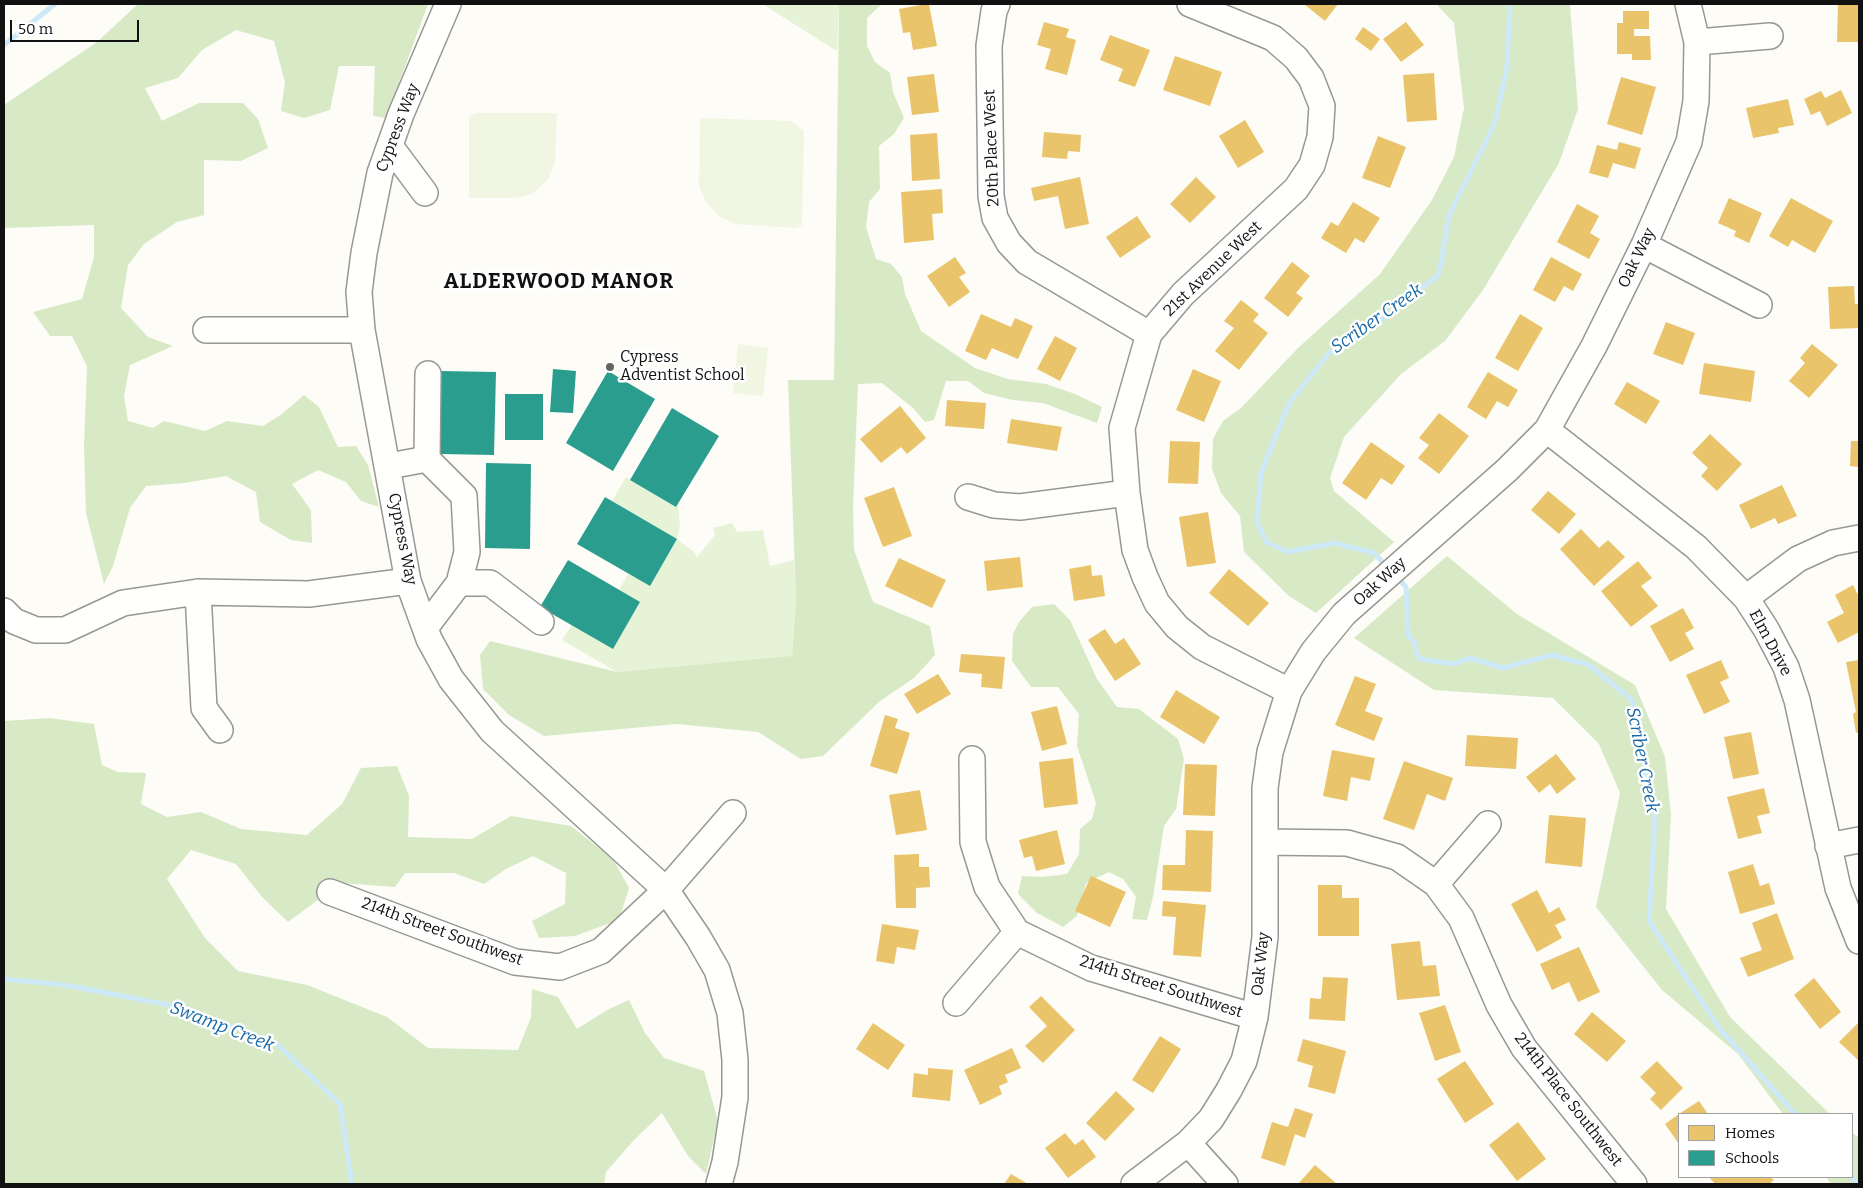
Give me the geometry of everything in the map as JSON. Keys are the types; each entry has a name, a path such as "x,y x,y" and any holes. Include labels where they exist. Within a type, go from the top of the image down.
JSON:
{"street":[{"name":"Cypress Way","path":"448,4 401,114 380,173 364,253 359,292 362,330 389,466 408,581 425,628 450,679 492,731 666,890 698,937 716,970 730,1013 735,1060 735,1097 725,1162 719,1184"},
{"name":"20th Place West","path":"997,4 994,11 989,46 991,196 996,218 1009,243 1027,262 1149,334"},
{"name":"21st Avenue West","path":"1190,4 1273,38 1296,58 1310,78 1322,106 1320,137 1312,165 1296,189 1183,294 1149,334 1122,428 1127,493 1135,550 1144,577 1157,602 1172,621 1202,648 1289,691"},
{"name":"Oak Way","path":"1134,1184 1188,1143 1211,1119 1230,1090 1244,1061 1255,1017 1265,937 1265,788 1270,752 1289,691 1300,671 1344,614 1507,470 1547,430 1594,346 1644,245 1689,142 1696,101 1697,42 1688,4"},
{"path":"1697,42 1770,36"},
{"path":"390,146 425,193"},
{"path":"1644,245 1759,305"},
{"path":"206,330 362,330"},
{"path":"425,628 459,583 467,552 464,496 427,459 428,374"},
{"name":"Elm Drive","path":"1547,430 1696,547 1746,598 1766,629 1789,675 1805,734 1838,888 1859,941"},
{"path":"389,466 427,459"},
{"path":"968,497 994,505 1020,507 1127,493"},
{"path":"1746,598 1798,559 1833,543 1859,538"},
{"path":"9,616 36,630 65,630 123,602 198,592 310,594 408,581"},
{"path":"459,583 490,583 541,622"},
{"path":"198,592 204,708 220,730"},
{"path":"956,1003 1017,932 987,887 973,842 972,759"},
{"name":"214th Street Southwest","path":"330,892 515,962 560,967 600,951 666,890 733,813"},
{"path":"1436,884 1488,824"},
{"path":"1828,846 1859,840"},
{"name":"214th Place Southwest","path":"1264,842 1347,843 1397,857 1436,884 1461,918 1499,1005 1524,1048 1634,1184"},
{"name":"214th Street Southwest","path":"1017,932 1091,968 1255,1017"},
{"path":"1188,1143 1225,1184"}],"green space":[{"path":"138,4 428,4 386,118 373,116 375,66 339,66 330,110 304,118 281,111 285,82 274,41 236,30 202,50 178,78 145,88 162,121 199,103 243,103 258,119 268,148 241,161 204,160 204,215 177,222 144,244 128,265 121,308 148,337 173,346 130,365 124,396 128,421 153,428 164,421 205,431 227,421 263,426 282,414 304,395 319,407 338,447 356,446 368,465 379,507 361,501 346,482 318,470 292,484 311,510 312,543 291,540 260,522 256,492 226,476 185,483 146,486 130,508 113,566 104,584 86,513 84,446 87,366 72,336 50,336 33,312 82,299 94,257 94,225 4,228 4,105 97,42"},
{"path":"762,4 839,4 837,51"},
{"path":"839,4 882,4 867,18 867,46 875,62 890,73 893,92 904,118 894,134 879,146 880,189 869,202 866,227 876,259 891,264 902,277 905,294 921,331 975,368 1008,379 1046,384 1075,394 1102,407 1097,423 1043,403 1013,400 984,393 968,381 946,381 934,420 925,422 913,408 882,383 858,384 853,507 854,550 873,602 930,626 935,655 914,678 880,701 823,756 801,759 758,732 677,724 544,736 509,715 483,689 480,655 490,641 617,672 792,656 796,600 788,380 834,380"},
{"path":"1436,4 1570,4 1578,109 1559,163 1483,290 1445,341 1401,374 1344,437 1330,478 1334,491 1394,542 1316,613 1289,596 1244,552 1240,516 1221,493 1212,469 1213,439 1223,421 1241,408 1298,348 1380,274 1432,200 1454,157 1464,108 1454,23"},
{"path":"476,113 557,113 555,162 548,179 532,194 514,198 469,198 469,117"},
{"path":"700,118 791,121 804,131 802,225 796,228 735,224 719,216 706,202 699,187"},
{"path":"738,344 768,348 763,396 733,393"},
{"path":"626,477 676,507 678,504 680,526 677,539 694,552 697,557 715,535 713,528 732,523 737,532 763,530 770,566 794,560 796,600 792,657 617,672 562,640 572,625 613,648 640,603 619,590 628,574 650,585 677,540 612,501"},
{"path":"1447,556 1517,614 1635,685 1665,757 1671,815 1666,909 1730,1017 1829,1113 1782,1113 1738,1054 1662,990 1596,907 1620,793 1599,744 1553,698 1434,690 1354,638"},
{"path":"1054,604 1070,620 1097,679 1117,707 1139,709 1178,739 1184,759 1176,809 1164,826 1153,897 1147,920 1132,919 1136,897 1123,879 1109,872 1086,883 1077,916 1063,927 1037,913 1018,894 1022,876 1042,877 1067,874 1079,854 1080,829 1092,819 1096,803 1077,746 1079,714 1058,687 1031,687 1012,661 1013,634 1019,622 1032,607"},
{"path":"49,718 94,724 102,765 118,772 146,773 141,804 167,817 201,812 241,829 307,835 342,804 361,768 397,766 409,796 408,837 472,839 511,816 571,826 613,859 629,888 619,920 575,936 539,938 532,921 565,904 566,873 533,856 506,869 484,884 454,873 405,873 395,887 341,883 288,922 262,897 236,864 191,850 167,879 205,938 238,971 307,985 387,1017 428,1048 518,1050 531,1017 532,989 558,997 577,1029 607,1010 629,1000 645,1033 664,1058 704,1071 718,1121 706,1174 688,1156 662,1113 634,1140 606,1172 604,1184 4,1184 4,721"},
{"path":"1853,1133 1859,1138 1859,1184 1831,1184 1827,1178 1853,1178"}],"building: Homes":[{"path":"929,4 937,46 913,50 910,32 903,33 899,9"},
{"path":"1304,4 1338,4 1325,21"},
{"path":"1838,4 1859,4 1859,42 1837,42"},
{"path":"1623,11 1649,11 1649,29 1634,29 1634,36 1650,36 1651,60 1632,60 1632,54 1617,54 1617,23 1623,23"},
{"path":"1044,22 1069,29 1066,37 1076,40 1067,75 1045,69 1051,49 1037,45"},
{"path":"1406,22 1424,45 1401,62 1383,39"},
{"path":"1363,27 1380,39 1371,51 1355,39"},
{"path":"1110,35 1150,50 1135,87 1118,81 1123,69 1100,60"},
{"path":"1175,56 1222,72 1210,106 1163,90"},
{"path":"1434,73 1437,120 1407,122 1403,75"},
{"path":"934,74 939,112 912,115 907,77"},
{"path":"1621,77 1656,87 1642,135 1607,124"},
{"path":"1841,90 1852,113 1827,126 1820,111 1811,115 1804,99 1821,91 1825,98"},
{"path":"1788,99 1794,125 1778,128 1779,133 1753,138 1746,108"},
{"path":"1245,120 1264,152 1238,168 1219,136"},
{"path":"1044,132 1081,135 1080,152 1068,151 1067,159 1042,157"},
{"path":"937,133 940,179 912,181 910,135"},
{"path":"1378,136 1406,147 1390,188 1362,178"},
{"path":"1619,142 1641,148 1635,169 1613,163 1608,178 1589,173 1597,145 1617,150"},
{"path":"1080,177 1089,224 1065,229 1058,196 1034,201 1031,188"},
{"path":"1196,177 1216,197 1190,223 1170,204"},
{"path":"942,189 943,213 932,214 934,240 904,243 901,192"},
{"path":"1729,198 1762,213 1749,243 1734,236 1736,231 1718,223"},
{"path":"1791,198 1833,221 1815,253 1792,240 1788,247 1769,236"},
{"path":"1353,202 1380,218 1364,243 1355,238 1346,253 1321,238 1331,222 1338,226"},
{"path":"1577,204 1599,216 1590,233 1600,239 1589,259 1557,242"},
{"path":"1137,216 1151,237 1120,258 1106,237"},
{"path":"955,257 966,273 959,277 970,292 949,307 927,276"},
{"path":"1551,257 1582,274 1573,291 1564,286 1555,302 1533,290"},
{"path":"1292,262 1310,276 1296,293 1303,298 1288,317 1264,298"},
{"path":"1854,286 1855,304 1859,304 1859,328 1830,329 1828,287"},
{"path":"1241,300 1259,314 1253,321 1268,333 1239,370 1215,351 1234,328 1224,321"},
{"path":"981,314 1011,327 1015,318 1033,326 1018,359 992,348 986,360 965,351"},
{"path":"1520,314 1543,328 1518,371 1495,358"},
{"path":"1666,322 1695,333 1683,365 1653,354"},
{"path":"1055,336 1077,348 1060,381 1037,369"},
{"path":"1812,344 1838,365 1809,398 1789,381 1805,363 1800,358"},
{"path":"1704,363 1755,371 1751,402 1699,394"},
{"path":"1193,369 1221,381 1204,422 1176,410"},
{"path":"1488,372 1518,390 1508,407 1497,401 1486,419 1467,407"},
{"path":"1627,382 1660,401 1646,424 1614,404"},
{"path":"947,400 986,403 984,429 945,426"},
{"path":"900,406 926,438 907,454 901,447 881,463 860,439"},
{"path":"1439,413 1469,436 1439,474 1418,458 1429,445 1419,438"},
{"path":"1011,419 1062,427 1057,451 1007,443"},
{"path":"1710,434 1742,464 1717,491 1701,476 1708,468 1692,453"},
{"path":"1170,441 1200,442 1198,484 1168,483"},
{"path":"1851,441 1859,441 1859,467 1850,466"},
{"path":"1371,442 1405,466 1392,485 1381,478 1366,500 1342,483"},
{"path":"1782,485 1797,516 1778,524 1775,518 1751,529 1739,505"},
{"path":"894,487 912,536 883,547 864,498"},
{"path":"1548,491 1576,514 1559,534 1531,510"},
{"path":"1208,512 1216,563 1187,567 1179,517"},
{"path":"1581,529 1599,548 1608,540 1625,557 1594,586 1560,549"},
{"path":"1020,557 1023,587 987,591 984,561"},
{"path":"899,558 946,580 932,608 885,586"},
{"path":"1638,561 1652,578 1641,586 1658,606 1631,627 1601,591"},
{"path":"1091,565 1092,576 1102,575 1105,596 1074,601 1069,569"},
{"path":"1229,569 1269,603 1248,626 1209,593"},
{"path":"1853,585 1859,597 1859,632 1838,643 1827,622 1844,613 1835,595"},
{"path":"1683,608 1694,628 1685,633 1694,649 1670,662 1650,626"},
{"path":"1105,629 1115,644 1124,638 1141,664 1115,681 1088,640"},
{"path":"961,654 1005,657 1002,689 981,687 982,674 959,672"},
{"path":"1721,660 1729,678 1720,682 1730,702 1704,714 1686,675"},
{"path":"1859,660 1859,732 1856,733 1853,714 1856,712 1846,662"},
{"path":"938,674 951,694 917,714 904,694"},
{"path":"1355,676 1376,684 1365,711 1383,718 1374,741 1335,725"},
{"path":"1176,690 1220,717 1204,744 1160,717"},
{"path":"1057,706 1067,744 1042,751 1031,712"},
{"path":"885,715 898,719 895,728 910,733 897,774 870,766"},
{"path":"1751,732 1759,774 1733,779 1724,737"},
{"path":"1467,735 1518,738 1516,769 1465,766"},
{"path":"1332,750 1375,758 1370,781 1351,777 1347,801 1323,796"},
{"path":"1556,754 1576,779 1557,794 1550,784 1539,793 1526,777"},
{"path":"1073,758 1078,804 1044,808 1039,762"},
{"path":"1404,761 1453,778 1445,801 1427,794 1414,830 1383,819"},
{"path":"1185,764 1217,765 1215,816 1183,815"},
{"path":"1764,788 1770,813 1757,816 1762,833 1738,839 1727,797"},
{"path":"920,790 927,830 896,835 889,795"},
{"path":"1549,815 1586,818 1582,867 1545,863"},
{"path":"1057,830 1065,864 1036,871 1032,856 1024,858 1019,840"},
{"path":"1186,830 1213,831 1211,892 1162,890 1163,865 1185,865"},
{"path":"919,854 919,867 929,867 930,887 916,888 916,908 896,908 894,855"},
{"path":"1753,864 1760,886 1769,883 1775,904 1740,914 1728,872"},
{"path":"1091,876 1126,892 1110,927 1075,911"},
{"path":"1318,885 1342,885 1342,898 1359,898 1359,936 1318,936"},
{"path":"1537,890 1549,913 1559,907 1566,920 1555,925 1562,938 1537,952 1511,904"},
{"path":"1163,901 1206,905 1201,957 1173,955 1176,917 1162,916"},
{"path":"1777,913 1794,959 1748,977 1740,958 1762,950 1752,923"},
{"path":"882,924 919,930 915,950 897,947 894,964 876,961"},
{"path":"1420,941 1423,966 1436,965 1440,996 1397,1000 1391,944"},
{"path":"1579,947 1600,992 1578,1002 1569,982 1552,990 1540,964"},
{"path":"1323,977 1348,978 1345,1021 1309,1019 1310,998 1321,999"},
{"path":"1814,978 1841,1012 1820,1029 1794,995"},
{"path":"1041,996 1075,1030 1043,1063 1025,1046 1047,1026 1029,1007"},
{"path":"1445,1005 1461,1052 1435,1061 1419,1013"},
{"path":"1592,1012 1626,1041 1607,1062 1574,1034"},
{"path":"873,1023 905,1045 888,1070 856,1049"},
{"path":"1859,1024 1859,1061 1839,1042"},
{"path":"1160,1036 1181,1049 1153,1093 1132,1080"},
{"path":"1303,1039 1346,1051 1335,1094 1308,1087 1313,1066 1297,1061"},
{"path":"1012,1048 1021,1068 1005,1075 1008,1082 999,1086 1002,1094 980,1105 964,1070"},
{"path":"1465,1061 1494,1104 1465,1123 1437,1079"},
{"path":"1657,1061 1683,1088 1661,1110 1650,1099 1656,1093 1640,1077"},
{"path":"928,1068 953,1070 950,1101 912,1097 914,1073 928,1075"},
{"path":"1116,1091 1135,1109 1105,1141 1086,1123"},
{"path":"1699,1101 1707,1113 1681,1113"},
{"path":"1295,1108 1313,1114 1305,1138 1295,1134 1285,1166 1261,1158 1272,1122 1288,1127"},
{"path":"1678,1115 1678,1143 1665,1124"},
{"path":"1518,1122 1546,1159 1517,1181 1489,1145"},
{"path":"1065,1133 1075,1145 1083,1139 1096,1157 1068,1178 1045,1148"},
{"path":"1315,1165 1337,1184 1298,1184"},
{"path":"1011,1174 1028,1184 1004,1184"},
{"path":"1710,1178 1771,1178 1774,1180 1769,1184 1715,1184"}],"building: Schools":[{"path":"553,369 576,371 573,413 550,412"},
{"path":"441,371 496,372 494,455 440,454"},
{"path":"608,371 655,399 613,471 566,443"},
{"path":"505,394 543,394 543,440 505,440"},
{"path":"672,408 719,436 676,507 630,480"},
{"path":"486,463 531,464 530,549 485,548"},
{"path":"605,497 677,539 650,586 577,544"},
{"path":"568,560 640,602 613,649 540,607"}],"waterway":[{"name":"Swamp Creek","path":"4,45 55,4"},
{"name":"Scriber Creek","path":"1386,566 1374,553 1334,543 1288,552 1266,542 1257,521 1261,473 1289,403 1329,353 1395,310 1439,274 1449,215 1495,123 1507,67 1510,4"},
{"name":"Scriber Creek","path":"1396,576 1406,587 1408,635 1415,643 1416,653 1420,659 1454,664 1470,658 1503,668 1552,655 1589,665 1632,700 1655,820 1649,921 1720,1029 1794,1113"},
{"name":"Swamp Creek","path":"4,979 65,985 185,1008 278,1045 340,1104 352,1184"},
{"name":"Scriber Creek","path":"1852,1178 1857,1184"}],"place":[{"name":"Cypress Adventist School","path":"610,367"}],"district":[{"name":"ALDERWOOD MANOR","path":"559,282"}]}
